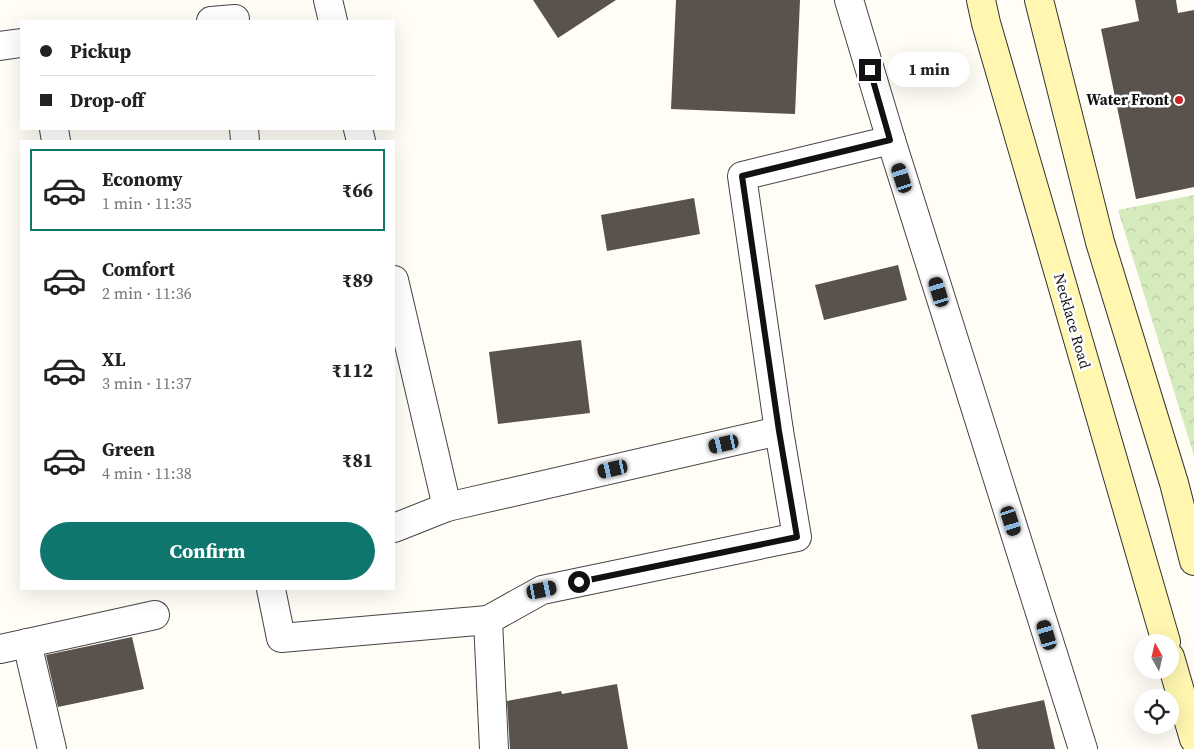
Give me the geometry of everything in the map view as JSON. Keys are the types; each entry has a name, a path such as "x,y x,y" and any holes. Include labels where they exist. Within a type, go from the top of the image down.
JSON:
{"main road":[{"name":"Necklace Road","path":"980,0 1164,634"},
{"path":"1039,0 1100,242 1174,483 1194,561"},
{"path":"1176,679 1194,739"}],"street":[{"path":"328,0 333,20"},
{"path":"849,0 890,140 1083,749"},
{"path":"0,46 20,43"},
{"path":"271,590 281,638 488,620 542,590 797,537 779,431 742,176 890,140"},
{"path":"395,284 447,507"},
{"path":"395,528 447,507 779,431"},
{"path":"0,648 155,615"},
{"path":"488,620 494,749"},
{"path":"27,643 52,749"}],"green space":[{"path":"1194,195 1194,456 1118,210"}],"building":[{"path":"533,0 616,0 558,38"},
{"path":"676,0 800,0 795,114 671,109"},
{"path":"1135,0 1176,0 1178,13 1194,10 1194,187 1136,199 1101,29 1139,21"},
{"path":"694,198 700,234 607,251 601,215"},
{"path":"898,265 907,300 824,320 815,285"},
{"path":"581,340 590,413 498,424 489,352"},
{"path":"132,637 144,689 58,707 46,655"},
{"path":"617,684 628,749 510,749 507,701 561,691 562,694"},
{"path":"1044,700 1055,749 978,749 971,715"}],"place":[{"name":"Water Front","path":"1179,100"}],"route":[{"path":"579,582 797,537 779,431 742,176 890,140 870,70"}]}
